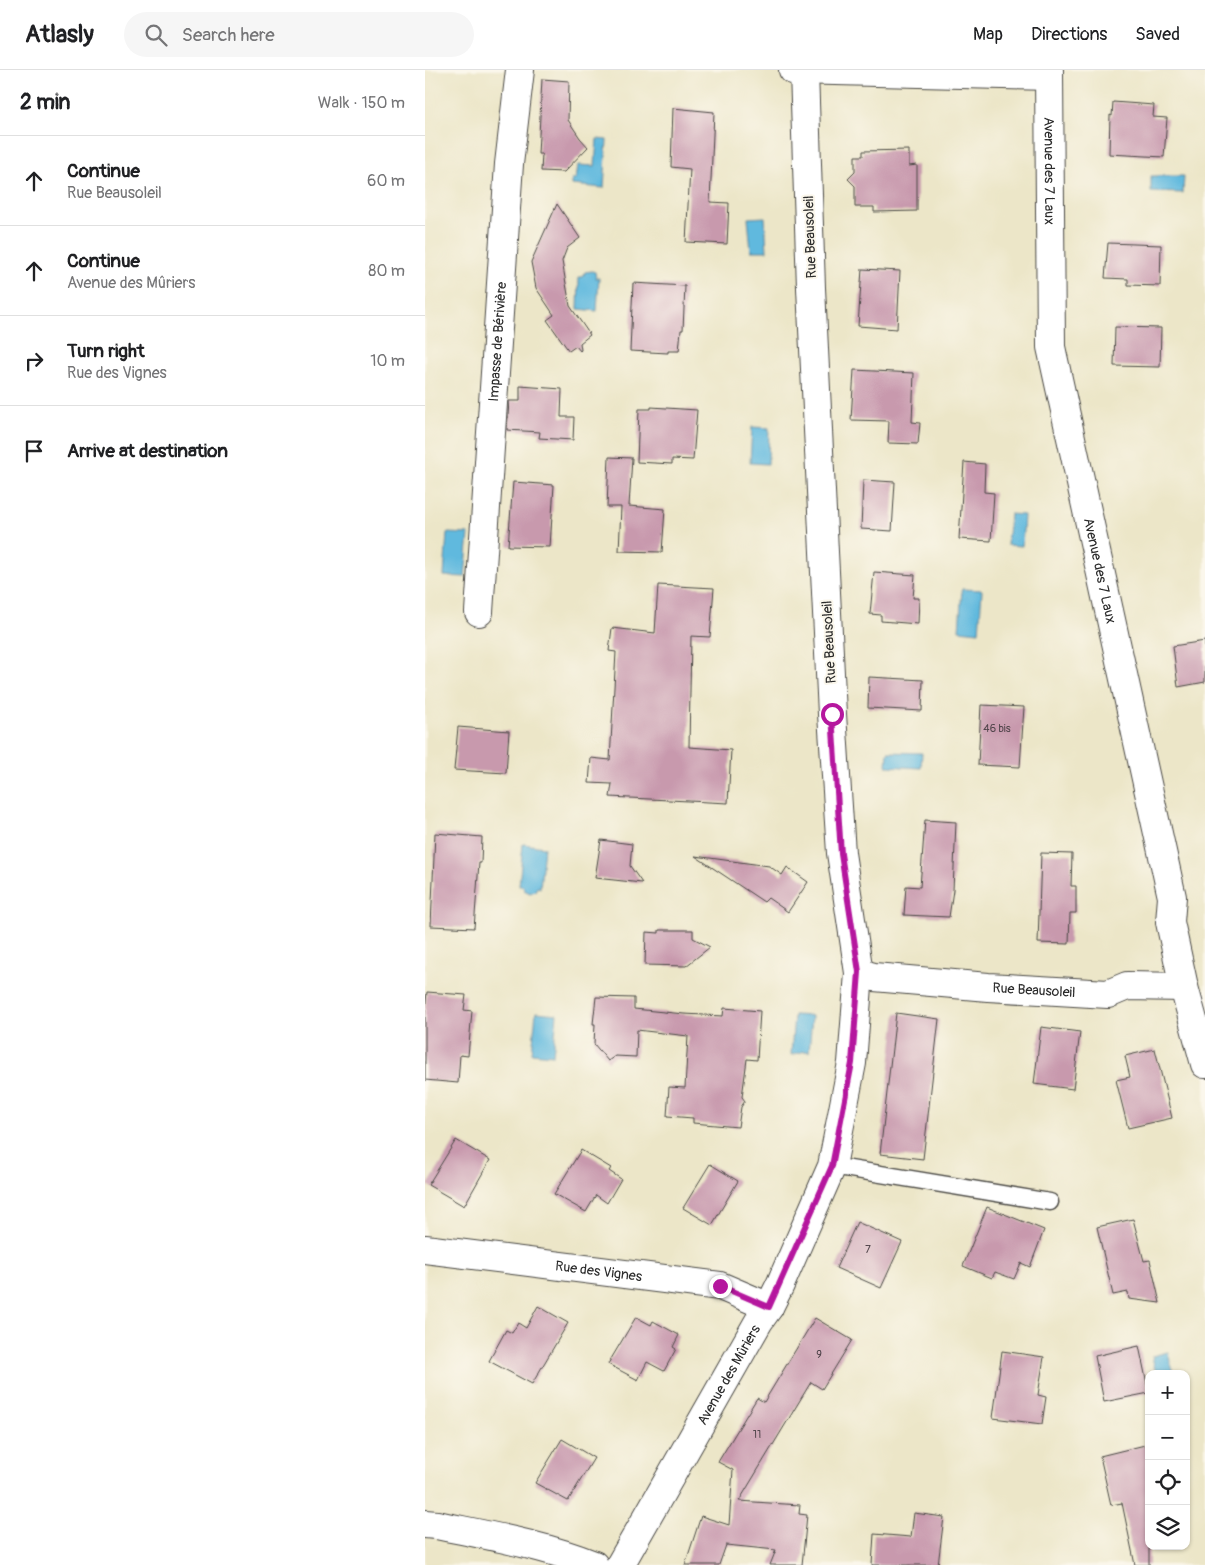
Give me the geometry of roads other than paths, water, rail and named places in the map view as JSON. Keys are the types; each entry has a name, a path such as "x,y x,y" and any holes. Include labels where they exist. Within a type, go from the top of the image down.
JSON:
{"street":[{"name":"Impasse de Bérivière","path":"479,612 509,164 520,70"},
{"path":"798,70 1049,73"},
{"name":"Rue Beausoleil","path":"798,70 841,854 859,972 874,977 988,987 1108,994 1127,986 1195,991"},
{"name":"Avenue des 7 Laux","path":"1049,73 1051,346 1172,897 1184,918 1195,991"},
{"name":"Avenue des Mûriers","path":"620,1565 759,1321 769,1307 832,1166 852,1063 859,972"},
{"path":"1195,991 1205,1064"},
{"name":"Rue des Vignes","path":"425,1249 720,1286 769,1307"},
{"path":"425,1524 522,1543 594,1565"}],"lane":[{"path":"832,1166 1050,1202"}],"water":[{"path":"597,139 607,140 604,188 572,185 572,179 576,179 578,165 595,166"},
{"path":"1151,176 1184,176 1183,193 1151,192"},
{"path":"765,217 767,251 751,251 748,218"},
{"path":"585,272 595,272 596,278 599,278 597,311 578,309 579,277 583,277"},
{"path":"752,427 769,428 768,464 750,463"},
{"path":"1010,514 1024,515 1022,546 1007,545"},
{"path":"447,533 469,534 465,577 444,576"},
{"path":"962,589 982,590 979,632 959,630"},
{"path":"888,752 922,753 921,768 887,766"},
{"path":"523,844 544,847 540,888 537,887 535,891 530,893 524,890 523,886 519,886"},
{"path":"536,1012 557,1014 553,1055 532,1053"},
{"path":"794,1015 812,1016 809,1052 805,1051 791,1055"},
{"path":"1168,1352 1172,1370 1155,1370 1152,1356"}]}
